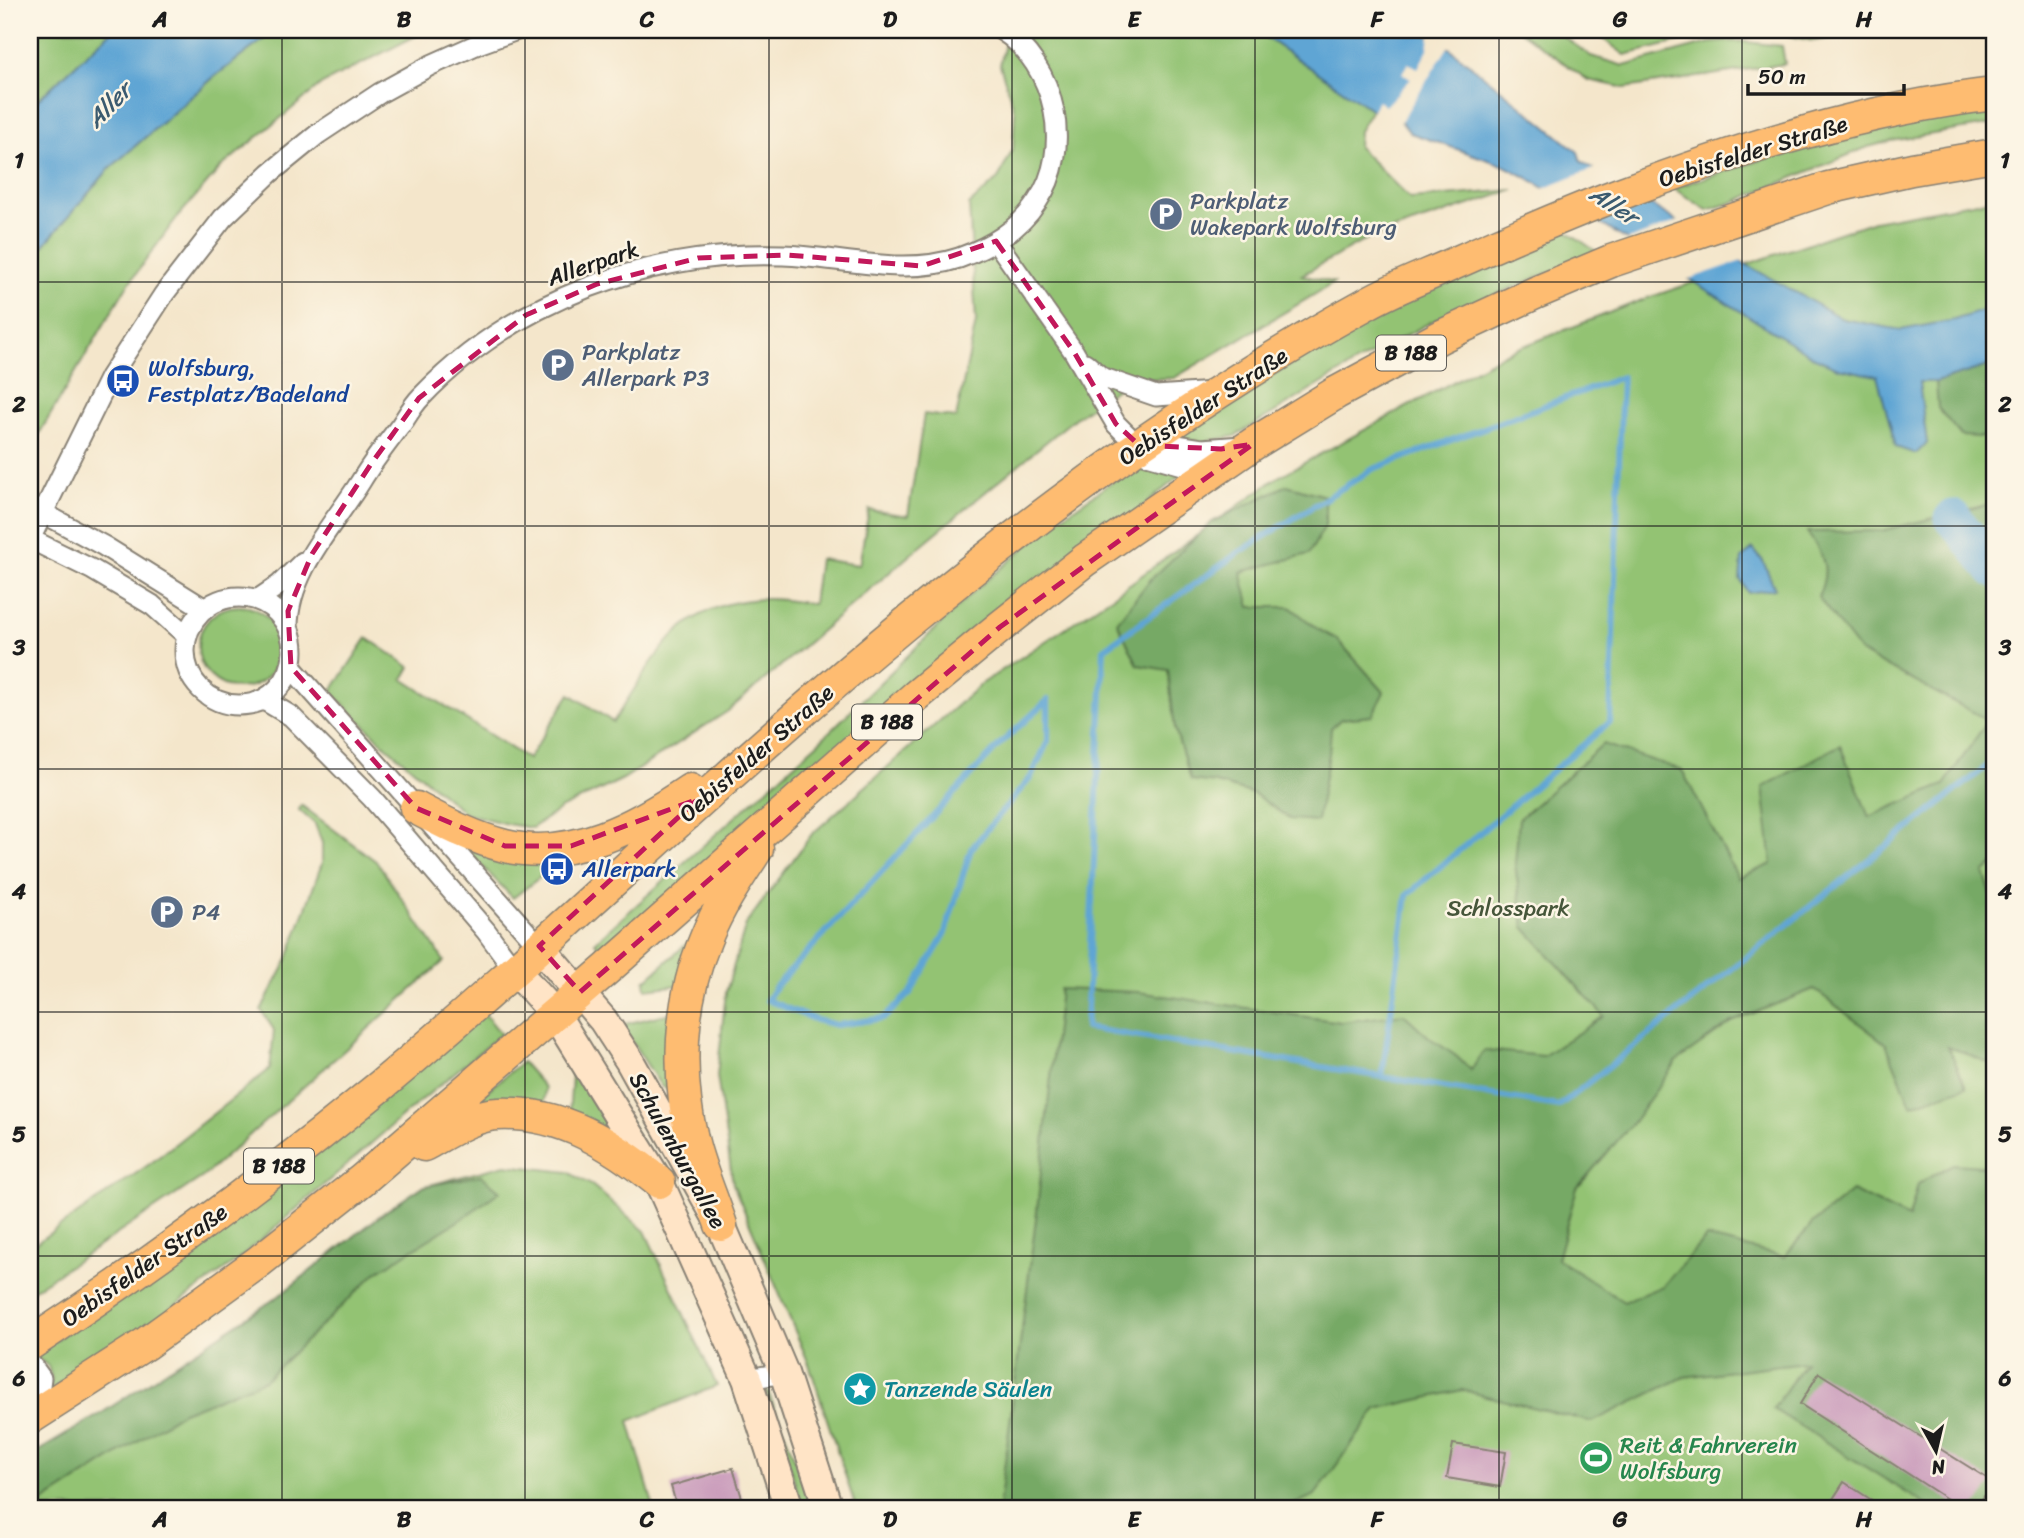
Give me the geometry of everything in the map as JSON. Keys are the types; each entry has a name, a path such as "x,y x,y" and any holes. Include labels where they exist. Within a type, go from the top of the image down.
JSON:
{"main road":[{"name":"Oebisfelder Straße","path":"539,946 784,727 942,594 1139,445 1220,391 1370,301 1550,220 1658,179 1771,142 1866,118 1994,94"},
{"name":"B 188","path":"30,1418 145,1344 257,1263 362,1180 1000,626 1085,560 1220,465 1336,393 1442,336 1611,261 1828,188 1912,169 1994,155"},
{"path":"416,808 464,832 505,846 532,849 571,846 638,823 784,727"},
{"path":"721,1225 693,1144 687,1104 682,1056 687,995 706,938 730,891 776,819"},
{"name":"B 188","path":"514,969 539,946"},
{"name":"Oebisfelder Straße","path":"30,1344 111,1292 212,1219 382,1085 514,969"},
{"path":"362,1180 460,1125 496,1114 537,1116 576,1127 629,1158 659,1182"}],"street":[{"path":"187,636 152,605 93,570 30,539 36,510 110,377 164,295 223,218 270,173 318,134 380,93 431,65 517,30"},
{"name":"Allerpark","path":"291,667 293,641 288,627 288,611 293,594 312,555 371,464 419,398 472,352 526,315 597,284 646,269 698,258 743,254 786,255 886,266 922,266 956,259 996,241 1014,229 1037,202 1049,178 1056,126 1049,90 1040,70 1027,52 1001,30"},
{"path":"1956,99 1994,85"},
{"path":"996,241 1074,352 1116,424 1147,455 1182,466 1220,465"},
{"path":"1074,352 1101,377 1156,396 1220,391"},
{"path":"1139,445 1164,443 1221,449 1253,444"},
{"path":"36,510 104,546 205,610"},
{"name":"Allerpark","path":"257,600 279,585 312,555"},
{"path":"288,627 280,615 257,600 240,597 221,601 205,610 194,621 187,636 186,659 189,672 197,685 212,698 232,705 247,705 264,700 284,682 291,667 493,891 539,946"},
{"path":"264,700 291,716 372,798 486,931 514,969"},
{"name":"Schulenburgallee","path":"539,946 603,1020 629,1060 721,1225 783,1373 828,1508"},
{"name":"Schulenburgallee","path":"514,969 555,1014 659,1182 747,1379 789,1508"},
{"path":"30,1363 41,1378 39,1393 30,1406"},
{"path":"747,1379 783,1373"}],"highlighted area":[{"path":"996,241 1074,352 1116,424 1139,445 1221,449 1253,444 1000,627 580,992 539,946 698,799 571,846 505,846 416,808 291,667 288,611 293,594 312,554 371,464 419,398 526,315 597,284 698,258 787,255 922,266"}],"green space":[{"path":"30,30 113,30 30,107"},
{"path":"276,30 427,30 322,84 221,167 175,220 125,289 30,449 30,266 38,252 109,169 214,77"},
{"path":"1008,30 1255,30 1372,110 1359,131 1358,147 1410,199 1514,190 1367,239 1302,275 1334,283 1174,378 1152,379 1135,375 1075,418 728,711 623,779 562,808 532,828 465,813 387,747 331,692 367,638 410,667 403,679 528,759 570,694 613,722 657,655 672,637 690,622 710,610 735,602 771,599 813,604 819,559 859,565 869,510 908,516 924,414 956,418 976,322 969,205 998,179 1013,149 1015,112 1000,65"},
{"path":"1554,30 1591,56 1624,66 1709,43 1737,41 1782,46 1785,64 1625,88 1588,80 1521,32"},
{"path":"1591,30 1728,30 1625,55"},
{"path":"1761,30 1882,30 1813,41"},
{"path":"1994,107 1994,124 1868,147 1731,203 1707,210 1673,188 1810,144 1940,115"},
{"name":"Schlosspark","path":"1994,199 1994,1502 1989,1508 856,1508 809,1364 733,1184 717,1076 726,992 746,924 812,834 980,685 1113,596 1278,477 1506,353 1642,300 1874,221"},
{"path":"1564,229 1597,252 1431,322 1359,361 1235,436 1203,442 1174,438 1242,393 1408,295"},
{"path":"1994,364 1994,438 1961,436 1938,408 1936,382"},
{"path":"1141,462 1183,473 605,954 595,942 818,743 972,593 1057,520"},
{"path":"1287,485 1325,496 1325,526 1309,554 1241,572 1250,607 1290,607 1319,630 1337,639 1384,692 1372,716 1341,719 1331,728 1317,821 1290,819 1254,794 1216,783 1191,780 1175,729 1168,670 1138,665 1117,622 1150,580 1212,522"},
{"path":"1994,503 1994,864 1984,873 1994,901 1994,1065 1948,1046 1966,1087 1911,1105 1886,1044 1814,989 1732,1022 1677,1061 1631,1125 1577,1188 1557,1259 1624,1302 1663,1286 1706,1237 1784,1257 1812,1224 1852,1191 1909,1218 1918,1184 1953,1164 1983,1166 1994,1159 1994,1502 1989,1508 1931,1508 1773,1409 1805,1362 1684,1377 1592,1422 1462,1390 1377,1409 1315,1495 1286,1508 999,1508 1037,1211 1060,989 1138,992 1341,1022 1404,1014 1471,1070 1485,1050 1543,1056 1604,1016 1524,927 1515,864 1519,819 1603,744 1682,770 1738,878 1772,864 1763,787 1840,745 1869,817 1944,785 1988,720 1861,653 1818,597 1824,578 1824,563 1807,532 1881,531"},
{"path":"239,606 255,609 268,618 277,631 280,647 277,663 268,676 255,685 239,688 223,685 210,676 201,663 198,647 201,631 210,618 223,609"},
{"path":"301,805 377,862 444,961 204,1176 30,1292 30,1247 151,1163 270,1069 274,1030 261,1010 287,961 322,863 322,843 315,824 299,810"},
{"path":"466,847 557,864 513,898"},
{"path":"702,930 681,985 646,989 645,981"},
{"path":"675,1012 669,1090 661,1086 621,1025"},
{"path":"485,1014 501,1034 238,1260 140,1331 51,1389 49,1386 52,1380 48,1366 35,1356"},
{"path":"522,1062 545,1088 543,1108 470,1105"},
{"path":"573,1065 608,1127 601,1129 569,1115"},
{"path":"505,1165 568,1172 593,1186 645,1231 717,1386 629,1421 654,1508 30,1508 30,1456 102,1413 279,1296 386,1211 422,1187"},
{"path":"481,1175 500,1191 463,1218 377,1272 265,1380 183,1412 34,1508 30,1508 30,1456 102,1413 279,1296 386,1211 422,1187"},
{"path":"768,1391 814,1508 803,1508 766,1392"}],"water":[{"path":"113,30 276,30 214,77 109,169 38,252 30,266 30,107"},
{"path":"1255,30 1420,30 1452,50 1578,152 1581,161 1747,265 1843,319 1901,330 1954,320 1994,307 1994,364 1936,382 1919,382 1927,443 1916,454 1896,447 1877,376 1838,368 1815,358 1528,178 1503,165 1410,133 1402,122 1379,108 1372,110"},
{"path":"1753,549 1763,561 1775,589 1748,593 1740,579 1742,558"}],"pier":[{"path":"1420,30 1426,30 1450,44 1399,124 1378,112 1371,113 1378,101 1385,106 1411,79 1402,73 1408,63 1418,68 1428,49 1430,36"},
{"path":"1598,167 1647,198 1589,220 1540,190"},
{"path":"1681,220 1745,260 1686,280 1624,242"}],"building":[{"path":"1819,1373 1993,1482 1975,1508 1961,1508 1800,1404"},
{"path":"1453,1444 1506,1452 1500,1487 1447,1478"},
{"path":"733,1468 745,1508 677,1508 671,1486"},
{"path":"1844,1482 1884,1508 1827,1508"}],"waterway":[{"path":"1382,1077 1407,895 1610,722 1622,377 1373,469 1238,553 1104,649 1086,1028 1559,1106 1994,758"},
{"name":"Aller","path":"1953,518 1994,569"},
{"path":"1048,700 1048,741 1031,777 971,849 944,936 911,992 884,1018 837,1025 816,1020 767,1000 776,986 1000,744 1048,700"}],"place":[{"name":"Parkplatz Wakepark Wolfsburg","path":"1166,214"},
{"name":"Parkplatz Allerpark P3","path":"558,365"},
{"name":"Wolfsburg, Festplatz/Badeland","path":"123,381"},
{"name":"Allerpark","path":"557,869"},
{"name":"P4","path":"167,912"},
{"name":"Tanzende Säulen","path":"860,1389"},
{"name":"Reit & Fahrverein Wolfsburg","path":"1596,1458"}]}
